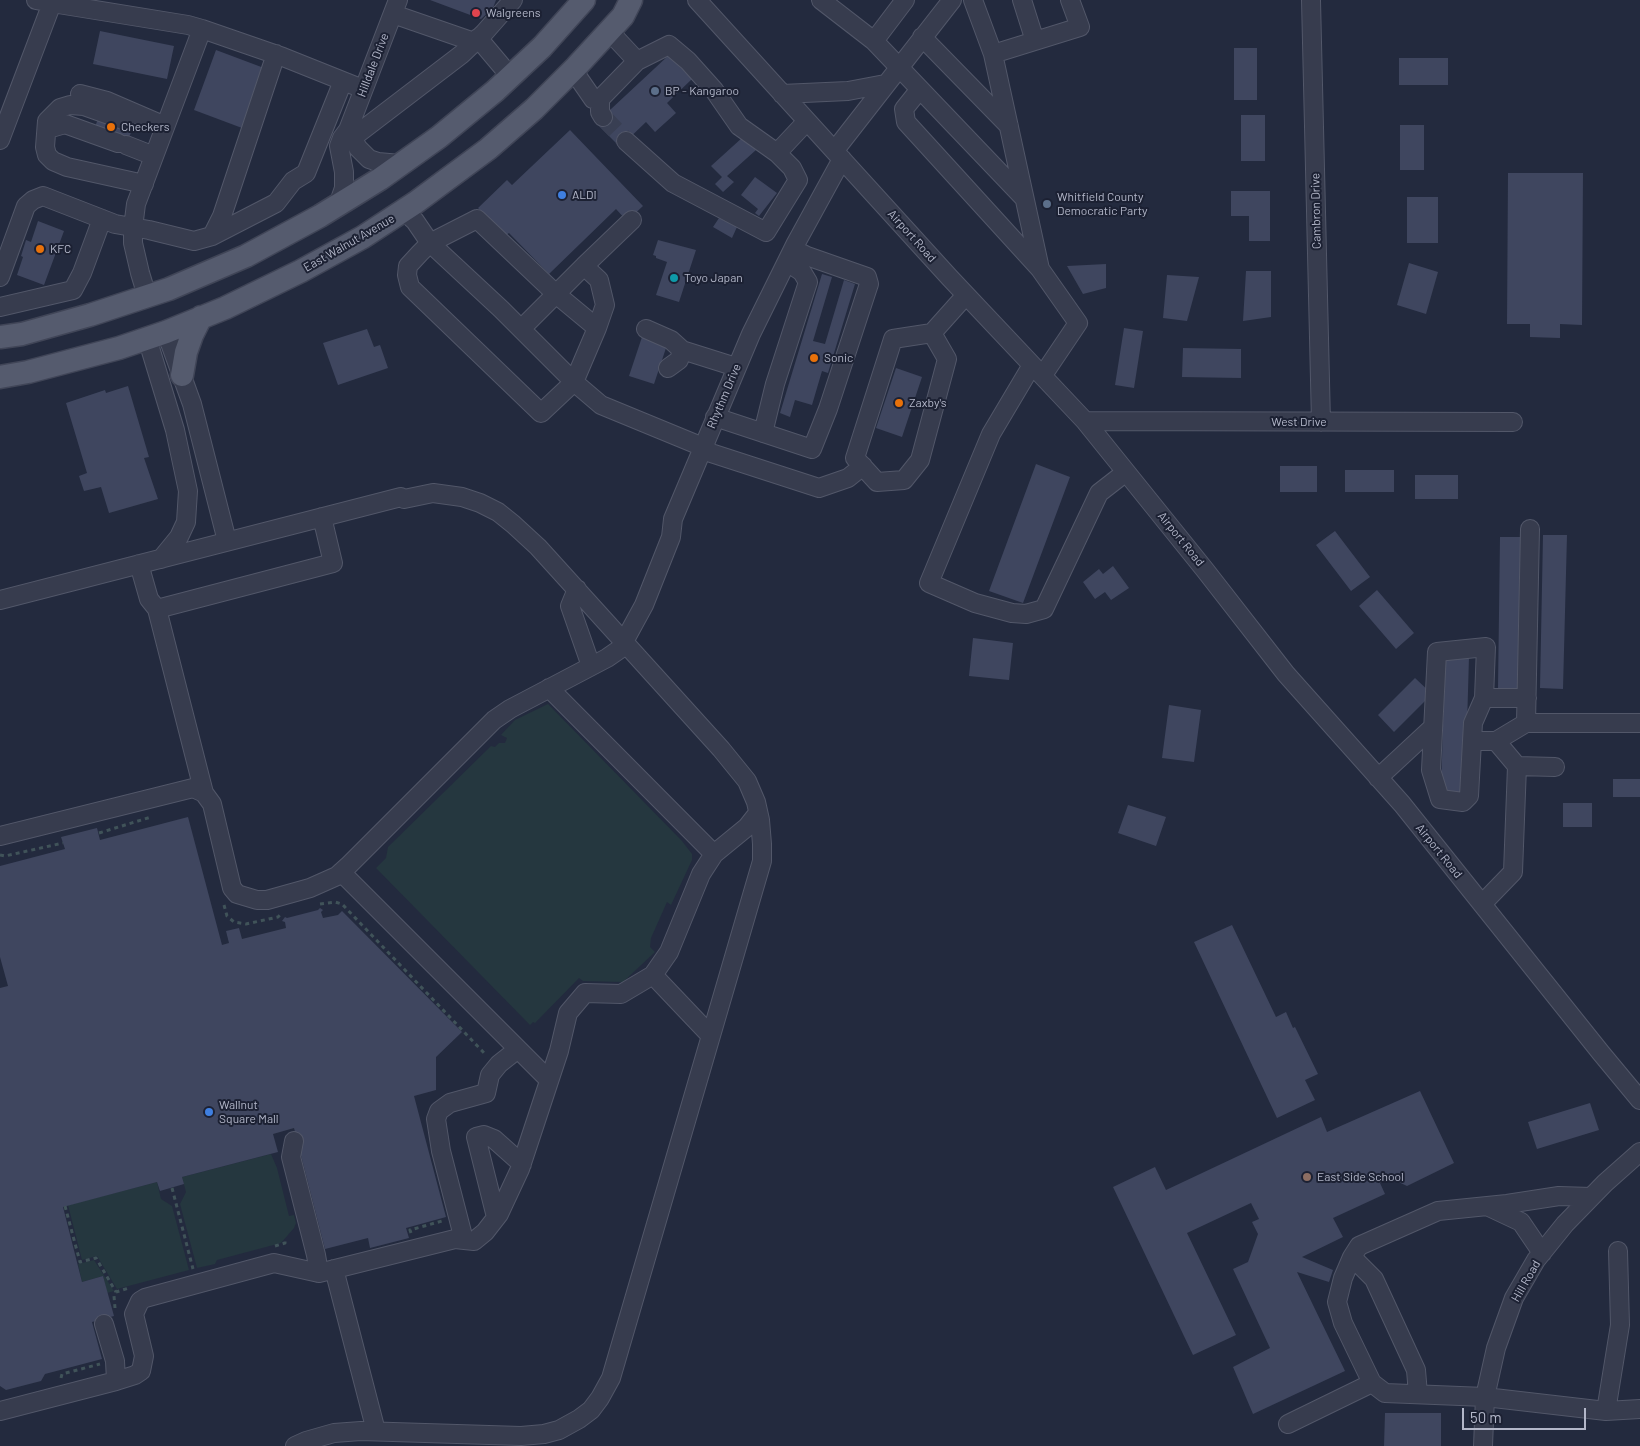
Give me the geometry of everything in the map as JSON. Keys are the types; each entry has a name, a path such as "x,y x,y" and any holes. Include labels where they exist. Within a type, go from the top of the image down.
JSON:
{"main road":[{"path":"0,337 22,334 90,316 169,289 246,256 338,205 439,137 542,47 584,0"},
{"name":"East Walnut Avenue","path":"0,377 82,358 156,335 225,308 301,272 369,233 404,210 488,148 534,109 623,16 631,0"},
{"path":"182,375 186,352 201,317"}],"street":[{"path":"400,164 378,162 369,159 358,148 350,134 462,54 512,0"},
{"name":"Airport Road","path":"696,0 966,295 1085,421 1286,674 1402,804 1640,1100"},
{"path":"821,0 839,5 1024,198"},
{"path":"874,41 905,0"},
{"name":"Rhythm Drive","path":"204,793 212,804 232,888 237,894 257,900 267,900 310,888 337,876 494,720 510,709 608,658 620,649 644,605 671,537 673,519 736,367 838,155 885,84 952,0"},
{"path":"973,0 993,54 1040,269"},
{"path":"1022,0 1035,41"},
{"path":"993,54 1080,27 1070,0"},
{"name":"Cambron Drive","path":"1311,0 1321,422"},
{"path":"0,140 47,1 105,6 202,28 276,54 363,89"},
{"path":"395,7 476,40 510,76"},
{"name":"Hilldale Drive","path":"338,205 344,188 344,172 339,146 342,138 350,134 363,89 395,7"},
{"path":"147,296 133,242 136,204 154,156 159,123 202,28"},
{"path":"609,31 637,61"},
{"path":"922,37 1009,127"},
{"path":"573,70 592,98 602,108 637,61 670,46 688,61 714,90 739,126 777,153 792,168 798,180 766,232 673,183 626,141"},
{"path":"212,236 222,216 276,54"},
{"path":"0,277 26,206 33,200 43,196 102,219 133,228 194,241 212,236 276,203 293,181 306,173 343,81"},
{"path":"782,94 848,91 885,84"},
{"path":"920,89 904,109 906,122 1040,269 1078,323 1038,370 991,434 930,583 975,603 1012,613 1026,614 1044,609 1099,493 1126,472"},
{"path":"55,112 57,102 64,96 77,94 107,101 159,123"},
{"path":"144,184 92,173 53,161 47,155 45,147 48,128 47,121 55,112 70,105 84,106 130,123 159,123"},
{"path":"777,153 808,121"},
{"path":"48,128 65,124 154,156"},
{"path":"404,210 415,221 430,243 574,382 601,405 703,447 711,454 819,488 848,478 863,466"},
{"path":"0,307 73,290 82,273 102,219"},
{"path":"584,266 599,280 604,305 597,328 574,382 541,413 410,286 407,275 408,266 430,243 477,219 556,294 597,328"},
{"path":"521,329 632,220"},
{"path":"715,417 812,449 828,410 869,284 867,277 822,261 790,256"},
{"path":"790,256 808,282"},
{"path":"763,433 775,384 813,267 822,261"},
{"path":"932,333 947,359 920,460 904,480 877,482 855,458 893,339 932,333 966,295"},
{"path":"646,329 671,340 682,350 736,367"},
{"path":"156,335 182,375 192,404 227,542"},
{"path":"156,335 188,491 186,522 179,537 161,559"},
{"path":"668,368 679,360 682,350"},
{"name":"West Drive","path":"1085,421 1513,422"},
{"path":"0,600 401,497 404,499 433,493 462,497 480,503 506,517 538,547 727,756 747,781 756,802 762,844 762,861 611,1378 596,1404 573,1424 544,1434 521,1436 376,1431 334,1432 295,1446"},
{"path":"157,609 333,563 322,517"},
{"path":"1526,723 1530,529"},
{"path":"139,564 149,598 157,609 204,793"},
{"path":"578,589 570,606 591,666"},
{"path":"1486,647 1484,698 1473,723 1469,796 1464,802 1440,799 1431,770 1434,727 1437,652 1486,647"},
{"path":"549,688 714,854"},
{"path":"1484,698 1527,698"},
{"path":"1472,741 1496,741 1526,723 1640,723"},
{"path":"1378,778 1434,727"},
{"path":"1482,904 1513,872 1517,766 1496,741"},
{"path":"1517,766 1555,767"},
{"path":"0,836 190,788 204,793"},
{"path":"0,1411 116,1382 141,1371 144,1356 134,1314 140,1301 145,1298 274,1263 326,1271 454,1238 474,1241 486,1232 496,1217 522,1164 568,1013 585,993 620,994 653,974 669,952 701,874 714,854 747,827 758,812"},
{"path":"341,872 549,1080"},
{"path":"653,974 710,1036"},
{"path":"464,1240 441,1151 436,1119 439,1111 450,1103 486,1093 490,1075 518,1049"},
{"path":"496,1217 476,1137 484,1135 494,1139 522,1164"},
{"path":"294,1141 291,1157 316,1255 326,1271 376,1431"},
{"name":"Hill Road","path":"1483,1446 1485,1397 1496,1348 1514,1298 1536,1260 1565,1224 1640,1152"},
{"path":"1591,1197 1559,1196 1438,1211 1359,1246 1352,1256 1336,1302 1343,1323 1372,1383 1385,1393 1485,1397 1606,1411 1640,1409"},
{"path":"1487,1206 1521,1222 1542,1253"},
{"path":"1606,1411 1620,1325 1618,1251"},
{"path":"1352,1256 1374,1279 1416,1370 1418,1394"},
{"path":"104,1324 115,1361 116,1382"},
{"path":"1288,1424 1372,1383"}],"path":[{"path":"99,833 152,816"},
{"path":"0,855 5,856 63,843"},
{"path":"223,902 227,916 234,922 246,924 278,917 285,911"},
{"path":"314,905 336,902 342,904 497,1067"},
{"path":"172,1188 197,1284"},
{"path":"65,1206 80,1262 96,1258 116,1292"}],"shaded area":[{"path":"548,704 682,841 692,854 692,860 671,905 667,902 651,938 650,947 655,952 623,982 583,981 579,978 535,1023 533,1022 530,1025 376,868 386,858 388,847 491,746 495,747 499,743 505,743 507,738 501,735 499,737 515,720"},
{"path":"271,1154 277,1168 289,1216 294,1215 296,1223 294,1228 281,1243 217,1260 215,1264 197,1268 180,1204 186,1192 182,1177"},
{"path":"157,1182 161,1199 172,1206 189,1270 117,1289 97,1256 82,1260 68,1205"},
{"path":"94,1260 114,1291 107,1293 103,1276 82,1282 78,1264"}],"building":[{"name":"Walgreens","path":"430,0 496,0 493,8 481,19"},
{"path":"100,31 174,46 167,79 93,64"},
{"path":"1234,48 1257,48 1257,100 1234,100"},
{"path":"216,50 264,68 242,128 194,110"},
{"name":"BP - Kangaroo","path":"669,55 692,79 667,103 676,113 655,132 646,122 620,147 596,123"},
{"path":"1399,58 1448,58 1448,85 1399,85"},
{"path":"1241,115 1265,115 1265,161 1241,161"},
{"path":"99,116 136,120 124,150 95,127"},
{"path":"1400,125 1424,125 1424,170 1400,170"},
{"name":"ALDI","path":"570,130 643,206 627,221 616,209 549,274 509,233 505,236 478,208 507,180 512,185"},
{"path":"743,137 756,150 727,176 734,182 723,192 715,184 722,177 711,166"},
{"path":"1508,173 1583,173 1582,325 1560,324 1560,338 1530,337 1530,324 1507,324"},
{"path":"755,177 777,193 759,216 755,213 758,209 741,195"},
{"path":"1231,191 1270,191 1270,241 1249,241 1249,216 1231,216"},
{"path":"1407,197 1438,197 1438,243 1407,243"},
{"path":"719,218 737,227 732,238 713,227"},
{"name":"KFC","path":"38,221 64,231 44,285 17,275 26,240 31,242"},
{"name":"Toyo Japan","path":"658,240 696,250 679,302 656,295 667,262 653,255"},
{"path":"1409,263 1438,272 1426,314 1397,305"},
{"path":"1106,264 1106,288 1083,294 1067,266"},
{"path":"1246,271 1271,271 1271,317 1243,321"},
{"name":"Sonic","path":"822,274 832,277 813,341 825,344 844,280 855,284 828,373 822,371 812,405 795,400 790,417 780,413"},
{"path":"1167,275 1199,277 1187,321 1163,318"},
{"path":"1124,328 1143,331 1134,388 1115,385"},
{"path":"367,329 374,347 380,345 388,368 338,385 323,343"},
{"path":"643,334 668,342 654,384 629,376"},
{"path":"1183,348 1241,349 1241,378 1182,377"},
{"name":"Zaxby's","path":"896,368 922,377 902,437 876,428"},
{"path":"128,386 149,457 144,458 158,499 109,513 101,487 84,491 79,476 87,473 66,403 105,390 106,393"},
{"path":"1036,464 1070,477 1023,603 989,591"},
{"path":"1280,466 1317,466 1317,492 1280,492"},
{"path":"1345,470 1394,470 1394,492 1345,492"},
{"path":"1415,475 1458,475 1458,499 1415,499"},
{"path":"1335,531 1370,577 1351,591 1316,545"},
{"path":"1543,535 1567,535 1563,689 1540,688"},
{"path":"1500,537 1521,537 1519,688 1498,688"},
{"path":"1113,566 1129,588 1111,600 1105,592 1095,599 1083,582 1099,569 1103,574"},
{"path":"1377,590 1414,633 1396,649 1359,606"},
{"path":"973,638 1013,643 1009,680 969,676"},
{"path":"1445,657 1469,657 1465,794 1441,794"},
{"path":"1415,678 1432,694 1394,732 1378,715"},
{"path":"1169,705 1201,710 1194,762 1162,758"},
{"path":"1613,779 1640,779 1640,797 1613,797"},
{"path":"1563,803 1592,803 1592,827 1563,827"},
{"path":"1128,805 1166,817 1156,846 1118,833"},
{"name":"Wallnut Square Mall","path":"188,817 222,945 229,943 226,931 239,928 242,939 286,928 285,922 282,921 285,917 320,908 323,910 321,912 323,918 338,915 342,911 462,1032 436,1057 436,1090 414,1096 446,1217 406,1228 409,1238 370,1248 368,1238 325,1249 294,1128 273,1134 278,1152 182,1177 184,1184 160,1191 157,1182 63,1207 82,1282 103,1276 114,1316 92,1322 102,1359 45,1374 41,1381 6,1390 0,1386 0,988 8,986 0,957 0,866 65,849 61,837 97,828 100,840"},
{"path":"1232,925 1276,1017 1286,1012 1318,1074 1305,1080 1315,1100 1277,1118 1194,942"},
{"path":"1420,1091 1454,1163 1407,1186 1390,1178 1380,1183 1385,1194 1333,1218 1343,1237 1302,1257 1333,1270 1329,1282 1297,1272 1345,1371 1253,1414 1233,1367 1270,1348 1233,1269 1248,1262 1258,1234 1252,1222 1259,1219 1251,1203 1187,1233 1236,1335 1193,1355 1113,1187 1155,1167 1166,1190 1321,1117 1327,1132"},
{"path":"1590,1103 1599,1130 1537,1149 1528,1122"},
{"path":"1385,1413 1441,1413 1441,1446 1384,1446"}],"tunnel":[{"path":"603,117 626,141"}],"place":[{"name":"Walgreens","path":"476,13"},
{"name":"BP - Kangaroo","path":"655,91"},
{"name":"Checkers","path":"111,127"},
{"name":"ALDI","path":"562,195"},
{"name":"Whitfield County Democratic Party","path":"1047,204"},
{"name":"KFC","path":"40,249"},
{"name":"Toyo Japan","path":"674,278"},
{"name":"Sonic","path":"814,358"},
{"name":"Zaxby's","path":"899,403"},
{"name":"Wallnut Square Mall","path":"209,1112"},
{"name":"East Side School","path":"1307,1177"}]}
